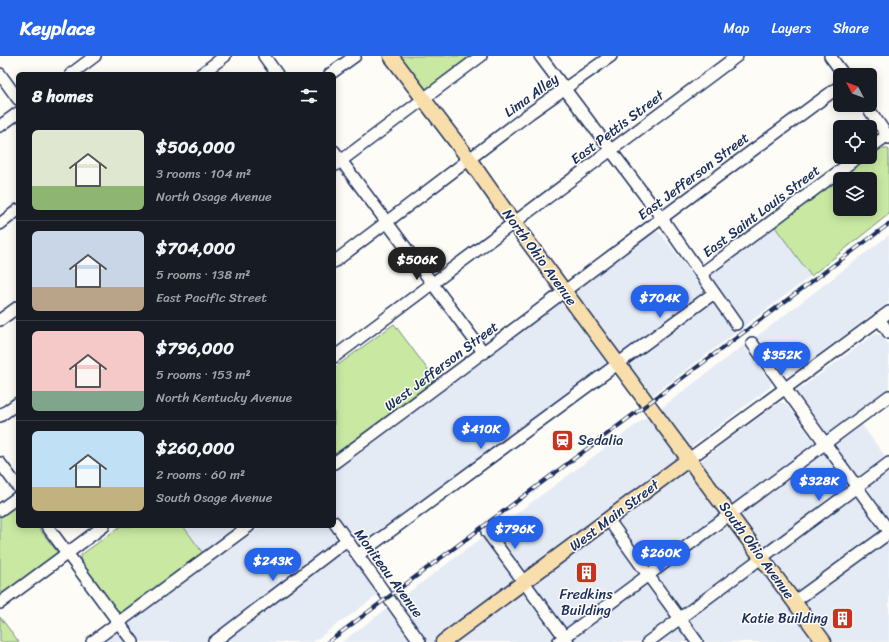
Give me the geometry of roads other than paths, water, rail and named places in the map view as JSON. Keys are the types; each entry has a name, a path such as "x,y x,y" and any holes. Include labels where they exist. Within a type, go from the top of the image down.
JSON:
{"main road":[{"name":"North Ohio Avenue","path":"391,56 689,459"},
{"name":"South Ohio Avenue","path":"689,459 824,642"},
{"name":"West Main Street","path":"443,642 689,459"}],"street":[{"path":"74,72 95,56"},
{"path":"204,72 225,56"},
{"path":"264,56 276,72"},
{"path":"333,72 355,56"},
{"path":"481,56 338,163 386,222 484,353"},
{"path":"540,56 661,217 736,324"},
{"name":"Lima Alley","path":"336,260 564,89 611,56"},
{"name":"East Pettis Street","path":"336,357 737,56"},
{"path":"830,56 839,68"},
{"path":"0,74 16,96"},
{"name":"East Jefferson Street","path":"565,292 628,245 661,217 833,91"},
{"path":"871,112 888,136 877,143"},
{"path":"0,126 16,114"},
{"name":"East Saint Louis Street","path":"701,274 849,164"},
{"path":"0,224 16,212"},
{"name":"West Jefferson Street","path":"336,462 565,292"},
{"path":"358,555 714,293"},
{"path":"0,320 16,308"},
{"path":"689,459 889,312"},
{"path":"879,319 889,333"},
{"path":"752,343 889,532 795,601"},
{"path":"487,532 524,582 563,640 889,396"},
{"path":"0,416 16,404"},
{"path":"0,463 16,484"},
{"path":"648,642 858,488 889,463"},
{"path":"0,510 16,498"},
{"path":"608,519 697,642"},
{"name":"Moniteau Avenue","path":"336,525 420,642"},
{"path":"48,528 133,642"},
{"path":"0,604 101,528"},
{"path":"92,642 246,528"},
{"path":"214,642 347,540"}],"railway":[{"path":"328,642 889,224"}],"place":[{"name":"Sedalia","path":"562,440"},
{"name":"Fredkins Building","path":"586,572"},
{"name":"Katie Building","path":"843,618"}]}
